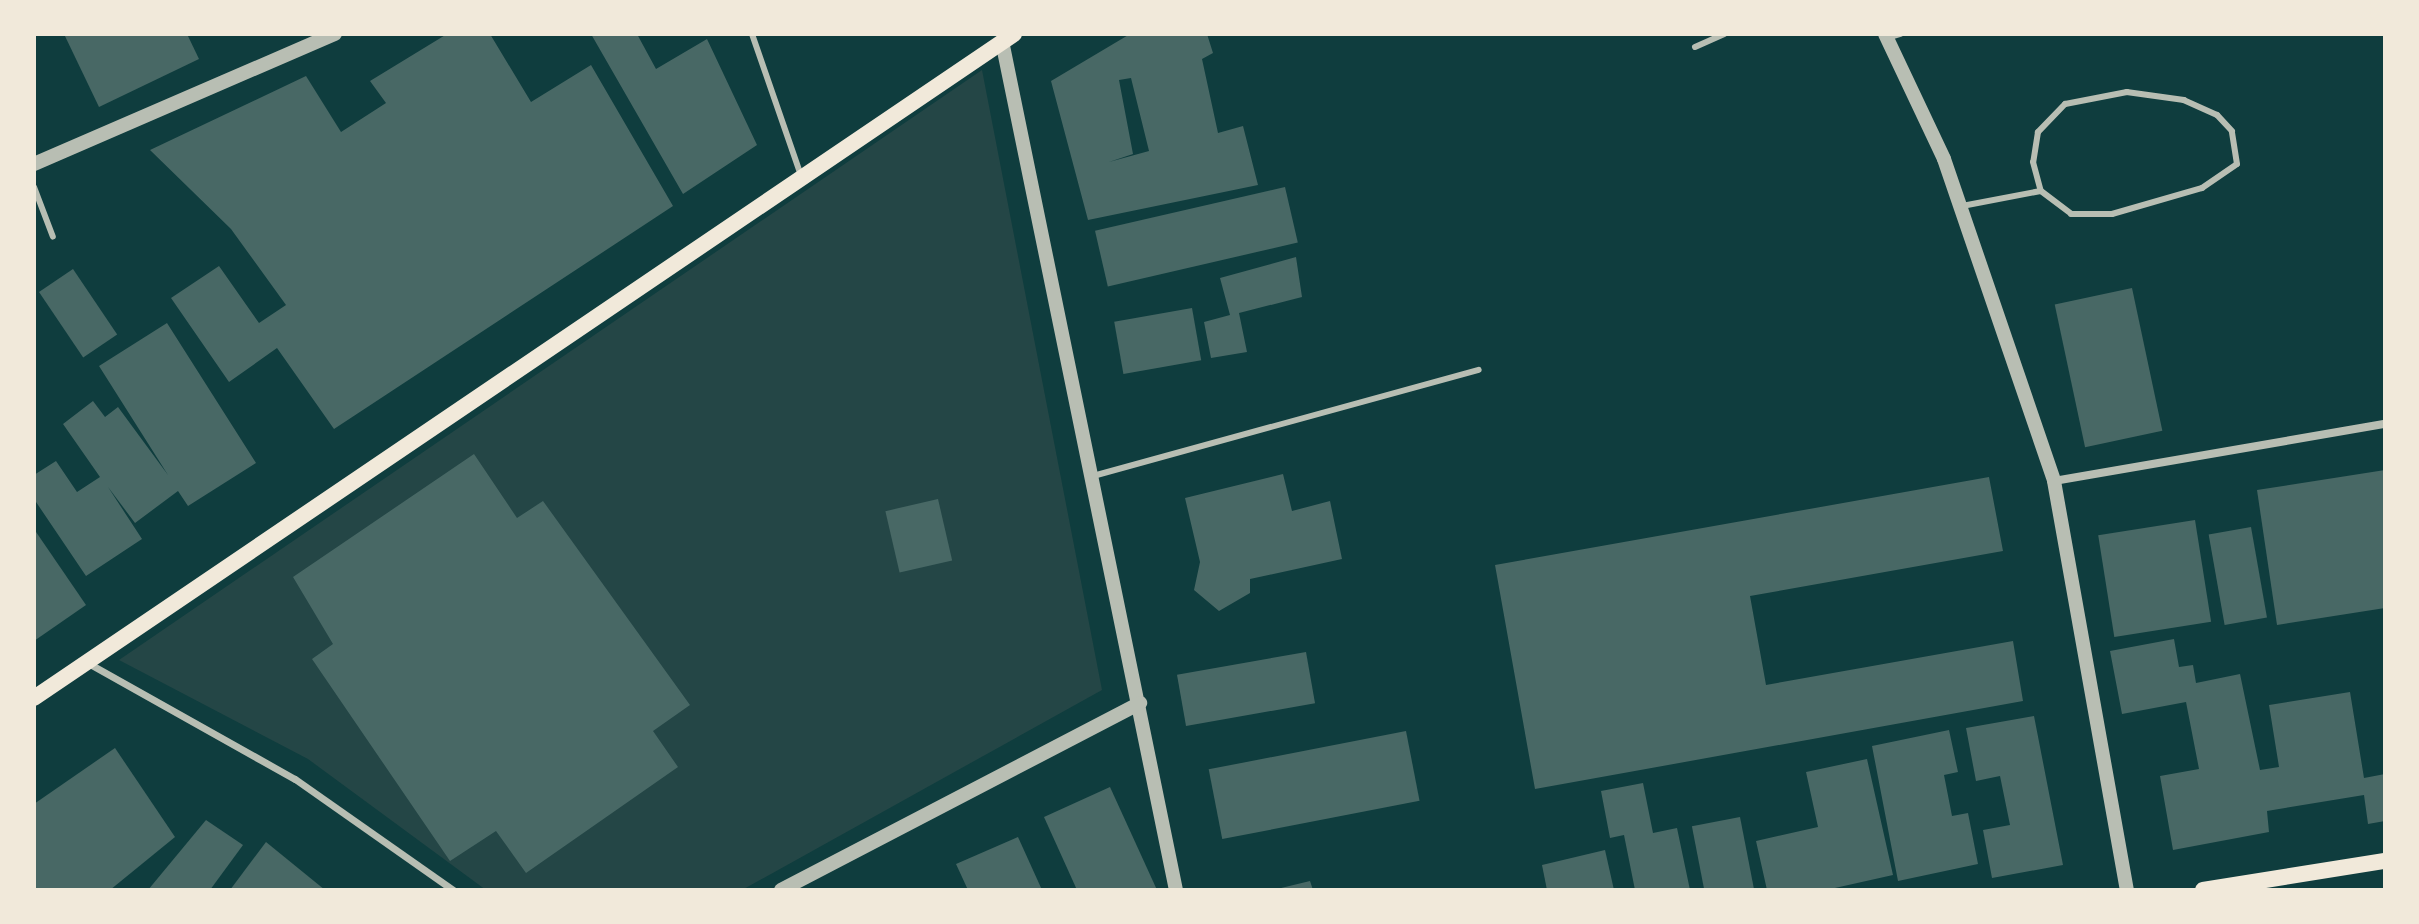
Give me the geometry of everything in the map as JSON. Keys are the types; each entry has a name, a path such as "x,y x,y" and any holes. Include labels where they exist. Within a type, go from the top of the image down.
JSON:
{"main road":[{"path":"34,698 1005,36"},
{"path":"2203,890 2385,861"}],"street":[{"path":"34,164 335,34"},
{"path":"1891,35 1962,206 2054,481 2127,890"},
{"path":"1005,36 1090,477 1140,703 1176,890"},
{"path":"2054,481 2385,424"},
{"path":"87,663 295,779 453,890"},
{"path":"781,890 1140,703"}],"lane":[{"path":"752,34 800,173"},
{"path":"1695,47 1724,34"},
{"path":"1962,206 2041,191 2071,214 2085,214 2202,188 2237,164 2232,131 2217,115 2184,100 2127,92 2065,104 2038,132 2033,162 2041,191"},
{"path":"34,187 53,237"},
{"path":"1090,477 1479,370"}],"shaded area":[{"path":"982,70 1102,690 742,890 486,890 308,759 119,660"}],"building":[{"path":"64,34 187,34 199,59 99,107"},
{"path":"447,34 490,34 531,102 591,65 673,206 334,429 277,348 229,382 171,298 219,266 259,323 286,305 231,229 150,150 306,76 341,132 386,103 370,81"},
{"path":"591,34 637,34 656,69 707,39 757,145 683,194"},
{"path":"1130,34 1207,34 1213,53 1202,59 1218,133 1243,126 1258,185 1088,220 1051,81","holes":["1131,78 1149,151 1109,162 1133,154 1119,80"]},
{"path":"1285,187 1298,243 1108,286 1095,231"},
{"path":"1296,257 1302,297 1239,313 1247,352 1211,358 1204,322 1230,315 1220,278"},
{"path":"73,269 117,334 83,357 39,292"},
{"path":"2132,288 2162,431 2085,447 2055,304"},
{"path":"1192,308 1201,360 1123,374 1114,322"},
{"path":"167,323 256,463 188,506 178,491 135,523 108,487 142,539 86,576 34,499 34,475 56,461 77,492 100,477 63,424 93,401 105,417 118,407 168,475 99,366"},
{"path":"474,454 517,518 543,501 690,705 653,731 678,767 526,873 496,831 450,861 312,659 333,644 293,577"},
{"path":"2385,470 2385,608 2277,625 2257,490"},
{"path":"1283,474 1292,511 1330,501 1342,559 1250,579 1250,593 1219,611 1194,590 1200,562 1185,498"},
{"path":"1989,477 2003,551 1750,596 1766,685 2013,641 2023,701 1535,789 1495,565"},
{"path":"938,499 952,560 900,573 885,511"},
{"path":"2195,520 2211,622 2114,637 2098,535"},
{"path":"2251,527 2267,618 2225,625 2209,534"},
{"path":"34,529 86,605 34,641"},
{"path":"2174,639 2179,667 2193,665 2196,683 2240,674 2260,770 2279,767 2269,705 2350,692 2364,778 2385,774 2385,821 2368,824 2364,795 2267,811 2269,832 2173,850 2160,776 2199,769 2186,702 2122,714 2110,651"},
{"path":"1306,652 1315,703 1186,726 1177,675"},
{"path":"2034,716 2063,865 1992,878 1983,830 2010,825 2000,776 1976,781 1966,728"},
{"path":"1949,730 1958,772 1944,775 1952,816 1968,813 1978,864 1898,881 1872,746"},
{"path":"1406,731 1420,801 1222,839 1209,769"},
{"path":"115,748 175,837 110,890 34,890 34,804"},
{"path":"1867,759 1893,875 1826,890 1767,890 1756,841 1818,827 1806,772"},
{"path":"1643,783 1653,833 1677,828 1690,890 1635,890 1624,835 1610,838 1601,791"},
{"path":"1110,787 1157,890 1077,890 1044,817"},
{"path":"1740,817 1754,890 1704,890 1692,826"},
{"path":"206,820 243,845 210,890 148,890"},
{"path":"1018,837 1042,890 968,890 956,864"},
{"path":"266,842 325,890 230,890"},
{"path":"1605,850 1614,890 1547,890 1542,865"},
{"path":"1310,881 1313,890 1277,890 1277,889"}]}
